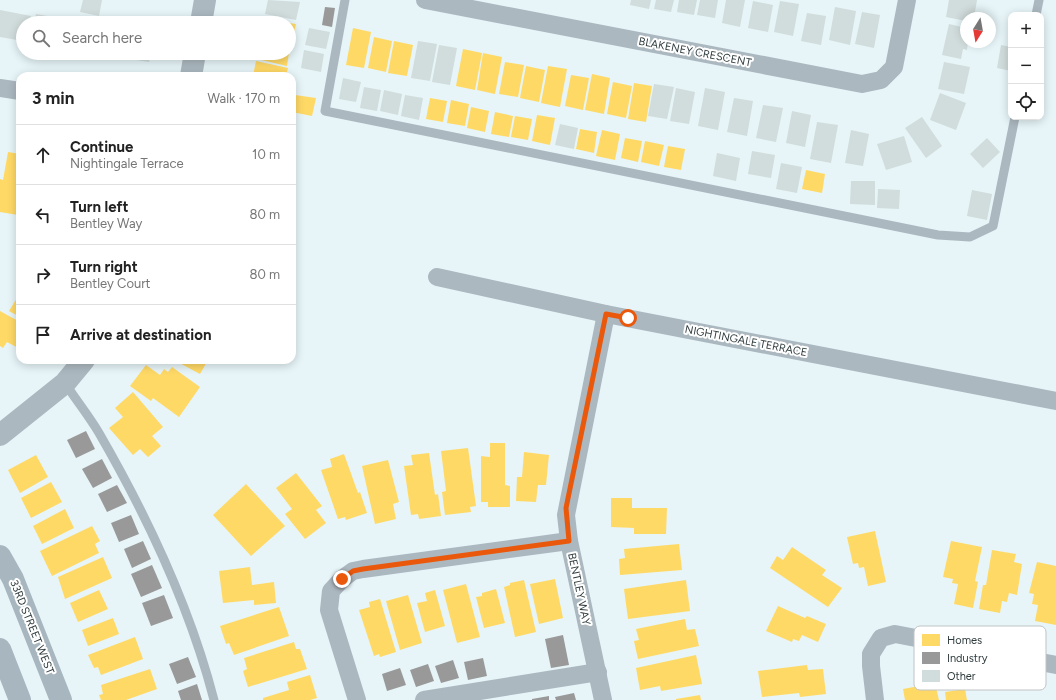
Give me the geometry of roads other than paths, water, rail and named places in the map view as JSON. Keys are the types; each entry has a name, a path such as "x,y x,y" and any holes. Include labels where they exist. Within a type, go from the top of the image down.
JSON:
{"main road":[{"name":"33RD STREET WEST","path":"0,556 13,579 61,700"},
{"path":"0,649 20,700"}],"street":[{"path":"202,16 205,0"},
{"name":"BLAKENEY CRESCENT","path":"425,0 862,84 881,80 894,67 907,0"},
{"path":"192,72 194,60"},
{"path":"0,88 16,90"},
{"name":"NIGHTINGALE TERRACE","path":"437,277 606,314 1056,401"},
{"name":"BENTLEY WAY","path":"604,700 569,541 566,508 606,314"},
{"path":"0,435 65,383 81,364"},
{"path":"357,700 329,610 331,591 342,579 353,571 363,569 569,541"},
{"path":"875,700 871,654 881,638 895,634 914,638"},
{"path":"1046,663 1056,665"},
{"path":"424,700 598,672"}],"lane":[{"path":"345,0 325,111 938,235 970,237 993,226 1014,120"},
{"path":"1037,12 1039,0"},
{"path":"65,383 98,431 136,501 168,571 204,659 214,700"}]}
